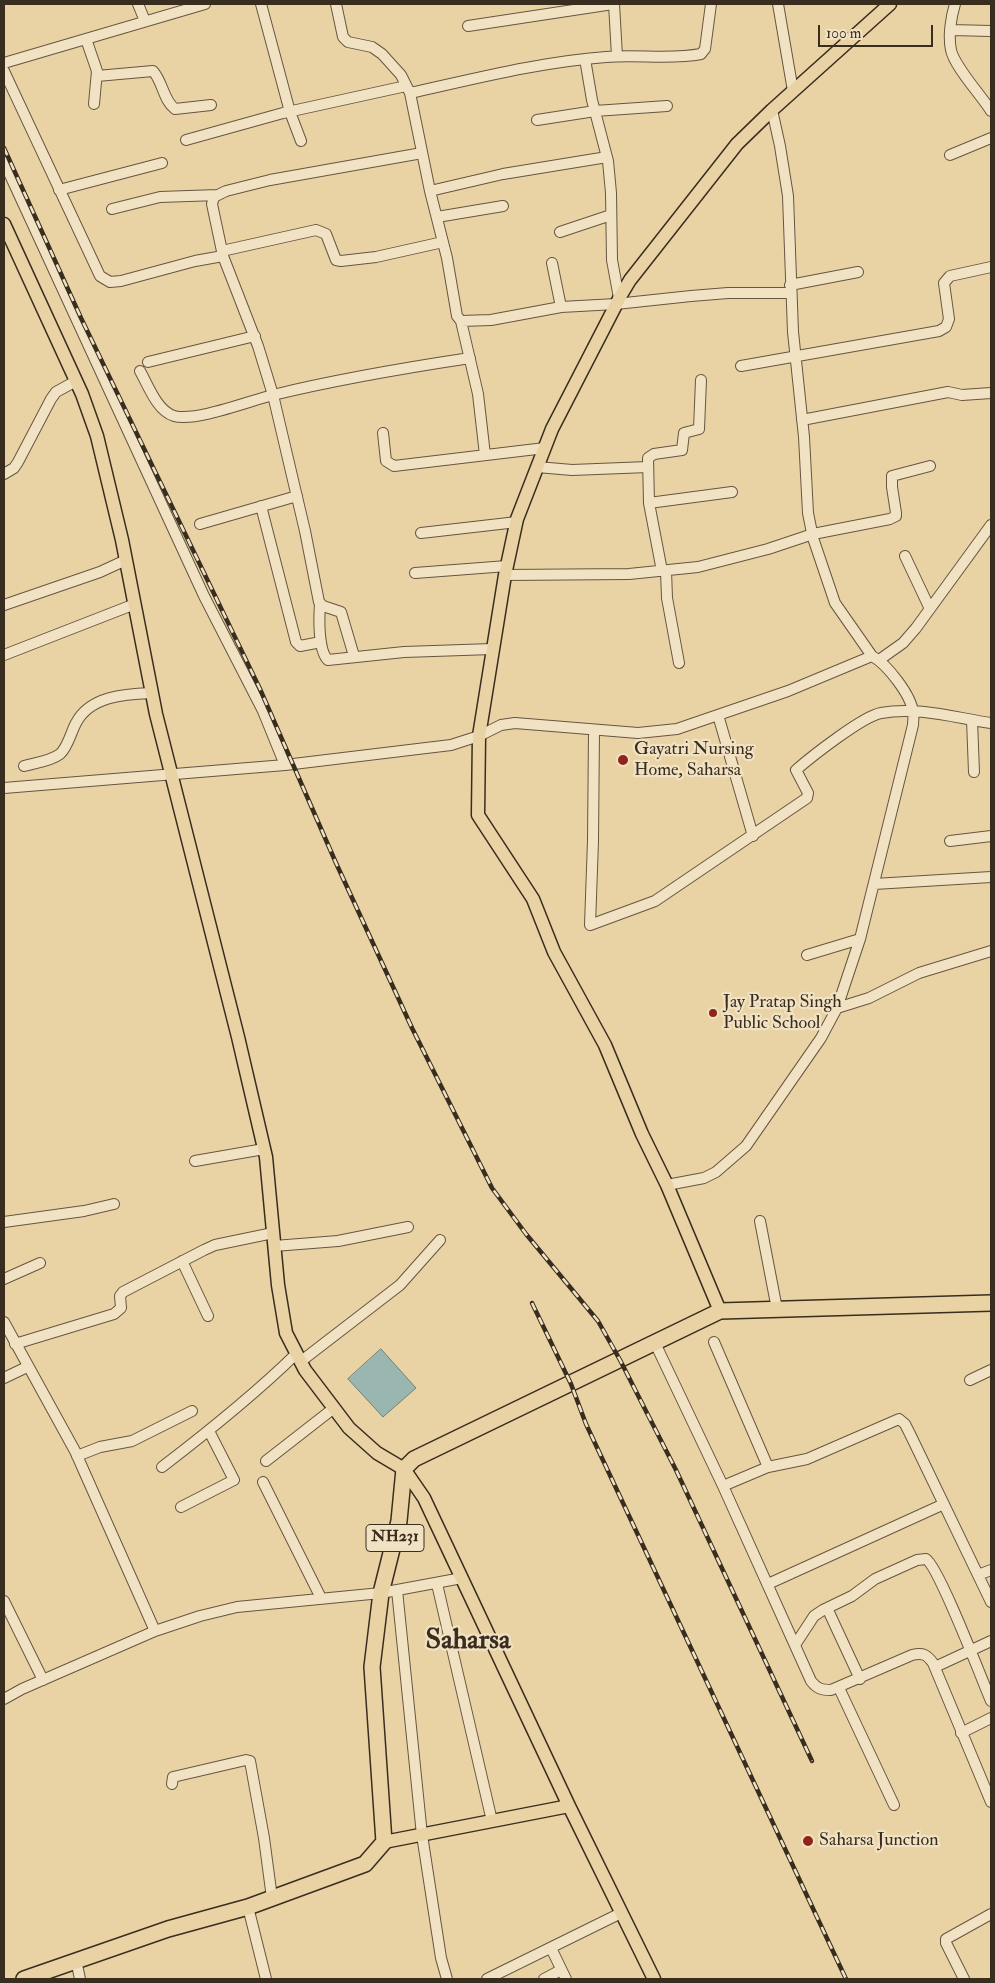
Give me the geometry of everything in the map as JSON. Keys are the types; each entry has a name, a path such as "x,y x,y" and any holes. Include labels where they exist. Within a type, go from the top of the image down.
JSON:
{"highway":[{"path":"404,1468 414,1458 720,1311 991,1303"},
{"name":"NH231","path":"384,1842 372,1667 381,1593 399,1521 404,1468"},
{"path":"24,1979 168,1929 248,1907 365,1864 384,1842"}],"main road":[{"path":"720,1311 668,1185 642,1134 605,1045 554,952 533,899 478,816 479,736 492,649 517,522 552,429 617,301 630,280 737,144 890,4"},
{"path":"4,224 76,381 97,436 126,560 151,693 238,1037 264,1149 274,1246 286,1333 298,1358 349,1428 377,1453 404,1468 424,1498 568,1806 654,1979"},
{"path":"384,1842 568,1806"}],"street":[{"path":"138,4 145,21"},
{"path":"4,63 205,4"},
{"path":"260,4 290,112 301,141"},
{"path":"336,4 343,36 348,42 372,47 382,54 401,75 408,90 443,242 457,316 461,321 478,394 485,455"},
{"path":"468,26 614,4 617,56"},
{"path":"186,140 290,112 555,62 617,56 667,57 701,54 705,49 712,4"},
{"path":"778,4 793,92"},
{"path":"955,4 951,30 951,51 956,62 991,111"},
{"path":"951,30 991,31"},
{"path":"86,39 97,76 94,104"},
{"path":"585,59 595,111 607,157 611,193 612,260 617,301"},
{"path":"4,71 94,265 100,276 106,281 121,281 316,230 326,234 333,256 336,260 341,261 443,242"},
{"path":"97,76 153,71 157,75 169,103 175,109 211,105"},
{"path":"537,120 595,111 668,106"},
{"path":"668,1185 704,1178 710,1175 746,1146 821,1038 837,1008 860,939 914,712 899,683 876,658 834,602 812,534 808,513 802,420 795,357 788,196 772,110"},
{"path":"950,155 991,138"},
{"path":"422,153 270,180 226,191 212,200 212,204 223,253 255,336 273,395 320,604 321,642 325,656 328,660 404,652 492,649"},
{"path":"430,191 503,174 607,157"},
{"path":"4,162 204,596 262,710 285,764"},
{"path":"59,190 162,163"},
{"path":"112,209 160,197 218,195"},
{"path":"437,217 503,206"},
{"path":"560,232 611,215"},
{"path":"552,264 561,307"},
{"path":"741,366 939,331 946,327 949,319 944,283 946,279 950,276 991,267"},
{"path":"461,321 491,320 561,307 617,301 791,289 858,272"},
{"path":"148,362 255,336"},
{"path":"140,371 163,409 171,415 179,417 198,415 273,395 397,369 470,358"},
{"path":"679,662 664,571 649,503 648,458 651,455 682,450 684,433 697,430 700,427 702,380"},
{"path":"4,474 14,468 18,462 56,392 76,381"},
{"path":"802,420 948,392 962,395 991,393"},
{"path":"383,433 386,461 394,466 545,448"},
{"path":"415,573 506,571 629,574 698,567 731,560 812,534 890,520 896,516 892,476 930,466"},
{"path":"537,467 572,470 648,467"},
{"path":"649,503 732,492"},
{"path":"200,524 297,496"},
{"path":"261,506 296,642 300,646 321,642"},
{"path":"421,533 517,522"},
{"path":"4,788 171,775 451,745 479,736 501,725 514,723 638,734 677,729 788,691 876,658 902,644 991,525"},
{"path":"980,540 991,541"},
{"path":"905,556 930,609"},
{"path":"4,605 100,572 126,560"},
{"path":"4,654 135,604"},
{"path":"320,604 341,612 354,656"},
{"path":"24,766 52,758 62,752 80,717 91,706 118,695 151,693"},
{"path":"594,730 590,925 656,901 807,798 808,793 796,772 842,734 876,714 914,712 991,723"},
{"path":"718,715 753,836"},
{"path":"972,720 974,772"},
{"path":"950,840 991,836"},
{"path":"874,884 991,877"},
{"path":"807,955 860,939"},
{"path":"837,1008 869,998 920,973 991,951"},
{"path":"194,1161 264,1149"},
{"path":"4,1222 84,1211 114,1204"},
{"path":"760,1221 777,1309"},
{"path":"274,1246 338,1241 408,1227"},
{"path":"15,1344 114,1314 120,1308 120,1296 123,1292 182,1261 215,1246 273,1233"},
{"path":"162,1467 298,1358 400,1285 440,1240"},
{"path":"182,1261 208,1316"},
{"path":"4,1279 40,1263"},
{"path":"4,1322 77,1456 155,1632"},
{"path":"714,1342 768,1467"},
{"path":"655,1343 768,1584 810,1681 815,1687 822,1690 839,1688 918,1654 924,1654 929,1657 935,1667 991,1802"},
{"path":"4,1378 27,1367"},
{"path":"970,1380 991,1370"},
{"path":"266,1461 334,1408"},
{"path":"77,1456 100,1447 132,1441 192,1411"},
{"path":"723,1486 768,1467 807,1459 899,1419 905,1424 991,1602"},
{"path":"181,1507 234,1480 209,1431"},
{"path":"263,1482 321,1598"},
{"path":"768,1584 944,1504"},
{"path":"795,1645 814,1616 858,1593 875,1579 917,1560 926,1559 932,1564 991,1701"},
{"path":"978,1576 991,1570"},
{"path":"4,1699 43,1680 155,1632 200,1616 237,1607 381,1593 462,1578"},
{"path":"437,1584 492,1821"},
{"path":"397,1590 422,1835 441,1958 447,1979"},
{"path":"4,1601 43,1680"},
{"path":"827,1608 860,1679"},
{"path":"935,1667 991,1641"},
{"path":"839,1688 894,1805"},
{"path":"961,1733 991,1718"},
{"path":"172,1784 171,1780 173,1777 246,1760 250,1761 264,1838 272,1898"},
{"path":"248,1907 266,1979"},
{"path":"488,1979 621,1913"},
{"path":"964,1979 946,1943 946,1939 991,1914"},
{"path":"544,1979 563,1974 551,1948"},
{"path":"76,1960 80,1979"}],"water":[{"path":"381,1349 416,1388 383,1417 348,1379"}],"railway":[{"path":"4,148 81,318 260,689 336,863 412,1028 492,1188 526,1234 598,1321 620,1360 676,1470 812,1761"},
{"path":"532,1303 571,1384 586,1424 846,1979"}],"place":[{"name":"Gayatri Nursing Home, Saharsa","path":"623,760"},
{"name":"Jay Pratap Singh Public School","path":"713,1013"},
{"name":"Saharsa Junction","path":"808,1841"}],"district":[{"name":"Saharsa","path":"468,1642"}]}
